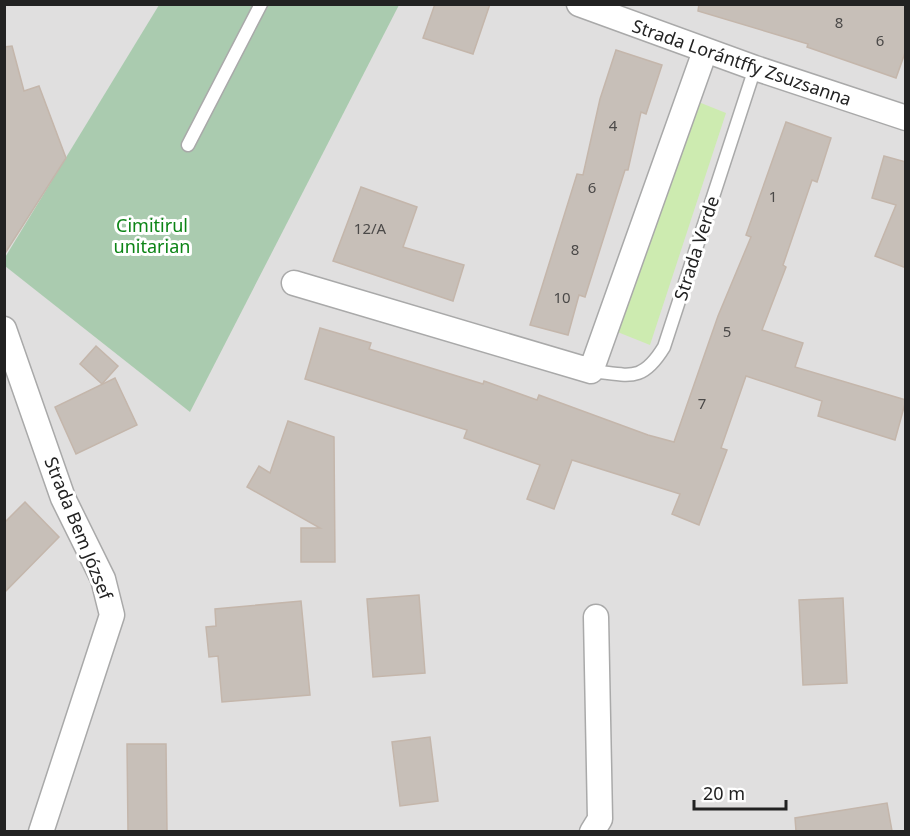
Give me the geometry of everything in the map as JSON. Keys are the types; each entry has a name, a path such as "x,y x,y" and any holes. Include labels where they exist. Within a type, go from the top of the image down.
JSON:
{"street":[{"name":"Strada Lorántffy Zsuzsanna","path":"579,4 705,51 906,118"},
{"path":"591,371 705,51"},
{"name":"Strada Verde","path":"294,283 591,371"},
{"name":"Strada Bem József","path":"4,329 63,498 103,579 112,615 41,831"},
{"path":"592,831 600,819 596,616"}],"lane":[{"path":"188,145 261,4"},
{"name":"Strada Verde","path":"591,371 629,375 644,372 654,363 664,347 755,68"}],"shaded area":[{"path":"5,5 905,5 905,831 5,831"}],"green space":[{"name":"Cimitirul unitarian","path":"159,5 399,5 190,412 5,266 4,259"},
{"path":"696,101 726,113 650,345 615,331"}],"building":[{"path":"435,4 490,4 473,54 423,38"},
{"path":"699,4 906,4 906,50 896,78 807,47 808,44 698,11"},
{"path":"12,46 24,91 39,86 66,158 4,255 4,47"},
{"path":"616,50 662,65 646,114 641,112 628,170 625,170 585,297 579,295 568,335 530,325 577,174 583,175 600,99"},
{"path":"786,122 831,138 817,182 812,180 783,265 786,267 762,330 803,343 795,367 906,400 895,440 818,416 822,401 746,376 721,448 727,450 699,525 672,514 680,494 572,460 554,509 527,499 540,465 464,438 467,430 305,379 320,328 371,343 369,349 483,384 484,381 537,400 539,395 648,435 674,442 718,316 751,237 746,235"},
{"path":"884,156 906,162 906,268 875,256 896,205 872,198"},
{"path":"361,187 417,207 403,247 464,265 453,301 333,261"},
{"path":"96,346 118,366 102,384 80,364"},
{"path":"115,378 137,425 76,454 55,407"},
{"path":"288,421 334,437 335,562 301,562 301,528 320,528 247,487 259,466 270,473"},
{"path":"25,502 59,537 4,593 4,523"},
{"path":"419,595 425,673 373,677 367,599"},
{"path":"843,598 847,683 803,685 799,600"},
{"path":"301,601 310,695 222,702 218,656 209,657 206,627 216,626 215,609"},
{"path":"430,737 438,801 400,806 392,742"},
{"path":"127,744 166,744 167,831 128,831"},
{"path":"887,803 892,831 796,831 795,818"}]}
